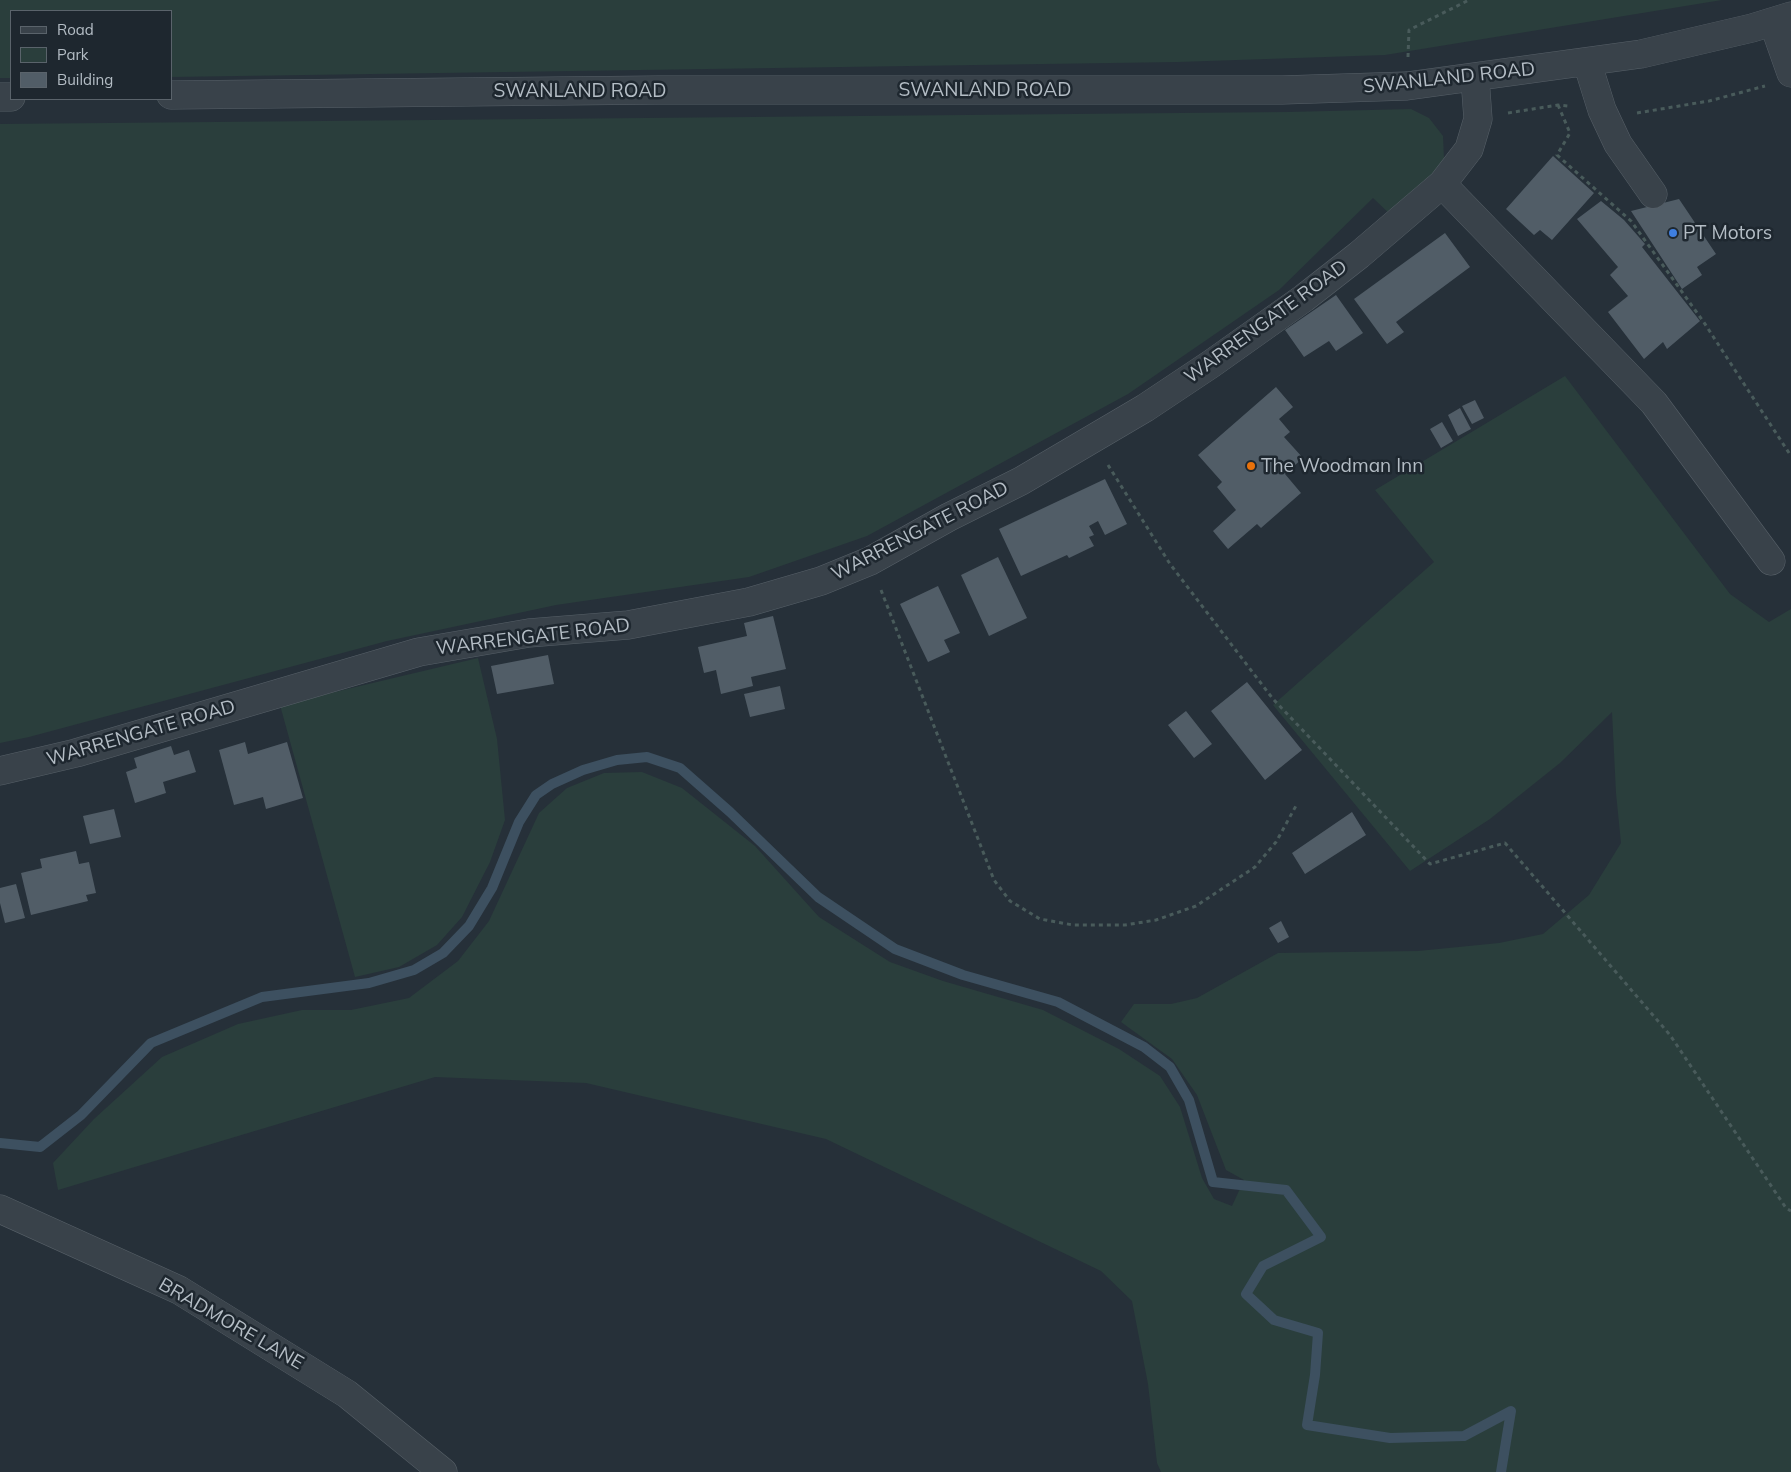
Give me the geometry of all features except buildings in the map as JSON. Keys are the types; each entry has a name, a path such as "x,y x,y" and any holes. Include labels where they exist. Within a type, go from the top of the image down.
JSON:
{"street":[{"name":"SWANLAND ROAD","path":"172,95 648,90 1282,90 1406,86 1641,54 1782,19"},
{"path":"1781,79 1782,19"},
{"path":"1587,62 1602,110 1618,144 1653,194"},
{"name":"WARRENGATE ROAD","path":"0,771 76,753 419,652 529,634 628,625 749,602 821,581 870,561 949,517 1020,481 1146,408 1304,298 1366,249 1442,184 1469,149 1478,119 1475,78"},
{"path":"1442,184 1654,402 1771,561"},
{"name":"BRADMORE LANE","path":"0,1209 179,1290 347,1394 443,1472"}],"path":[{"path":"1406,86 1409,30 1469,0"},
{"path":"1478,119 1558,105 1635,114 1709,101 1781,79"},
{"path":"1558,105 1570,133 1558,155 1632,221 1703,321 1791,456"},
{"path":"1092,440 1170,564 1273,699 1430,864 1505,843 1670,1035 1786,1208 1791,1211"},
{"path":"870,561 994,880 1010,901 1040,919 1073,925 1124,925 1156,920 1196,906 1255,867 1276,842 1297,804"}],"green space":[{"path":"0,0 1722,0 1385,55 1178,62 172,77 172,10 10,10 10,78 0,78"},
{"path":"1411,109 1429,118 1443,136 1444,159 1432,182 1394,218 1373,198 1279,290 1128,394 867,536 749,577 556,605 387,641 29,737 0,743 0,124 1287,112"},
{"path":"1565,376 1730,594 1769,622 1791,609 1791,1472 1161,1472 1157,1463 1148,1384 1132,1301 1101,1271 826,1139 586,1083 435,1077 58,1190 53,1163 94,1119 162,1057 238,1024 302,1010 351,1010 409,998 458,961 489,921 539,813 567,788 604,773 642,772 682,788 755,846 819,917 890,962 943,981 1043,1010 1119,1049 1160,1076 1180,1107 1202,1178 1214,1199 1232,1206 1244,1180 1226,1170 1197,1095 1172,1059 1121,1022 1134,1004 1171,1004 1197,998 1278,953 1418,951 1499,943 1543,934 1589,895 1621,843 1616,793 1612,712 1560,763 1490,819 1410,871 1273,705 1434,562 1375,490"},
{"path":"478,658 497,739 505,820 490,862 462,917 437,945 399,967 355,977 280,705"}],"waterway":[{"path":"0,1143 40,1147 81,1115 151,1043 262,997 369,983 414,970 443,953 469,926 492,888 519,822 536,795 552,784 583,770 617,760 647,757 680,768 730,812 818,897 895,949 963,975 1058,1002 1144,1047 1170,1067 1189,1100 1213,1182 1286,1190 1321,1237 1263,1266 1246,1294 1274,1320 1318,1333 1315,1375 1307,1425 1390,1438 1464,1436 1511,1411 1501,1472"}],"place":[{"name":"PT Motors","path":"1673,233"},
{"name":"The Woodman Inn","path":"1251,466"}]}
